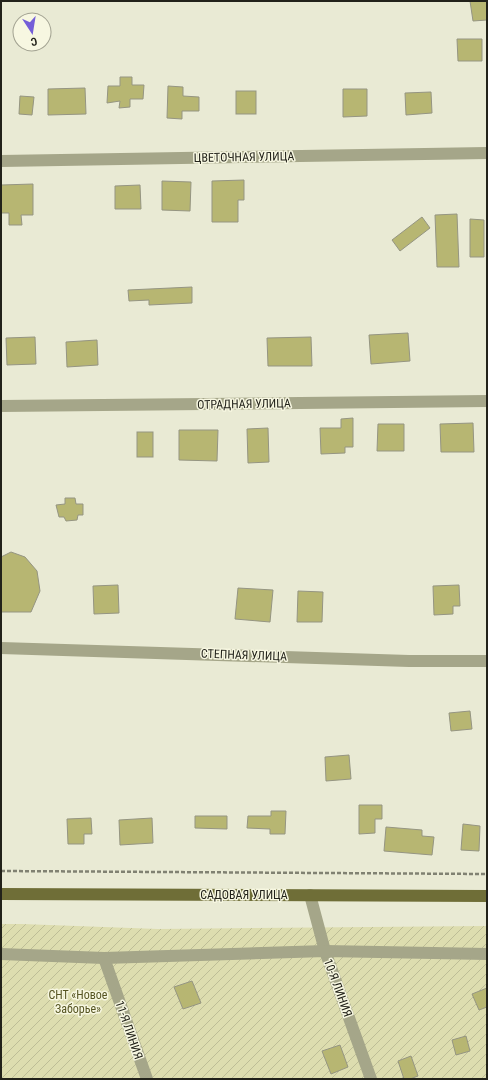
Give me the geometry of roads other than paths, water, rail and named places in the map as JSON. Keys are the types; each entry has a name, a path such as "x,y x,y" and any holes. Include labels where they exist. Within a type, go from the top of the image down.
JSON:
{"main road":[{"name":"САДОВАЯ УЛИЦА","path":"1,894 487,896"}],"street":[{"name":"ЦВЕТОЧНАЯ УЛИЦА","path":"1,161 487,153"},
{"name":"ОТРАДНАЯ УЛИЦА","path":"1,406 487,401"},
{"name":"СТЕПНАЯ УЛИЦА","path":"1,648 409,661 487,661"},
{"name":"10-Я ЛИНИЯ","path":"310,895 325,951 371,1079"},
{"path":"1,954 104,958 325,951 487,954"},
{"name":"11-Я ЛИНИЯ","path":"104,958 147,1079"}],"park label":[{"name":"СНТ «Новое Заборье»","path":"78,1002"}]}
